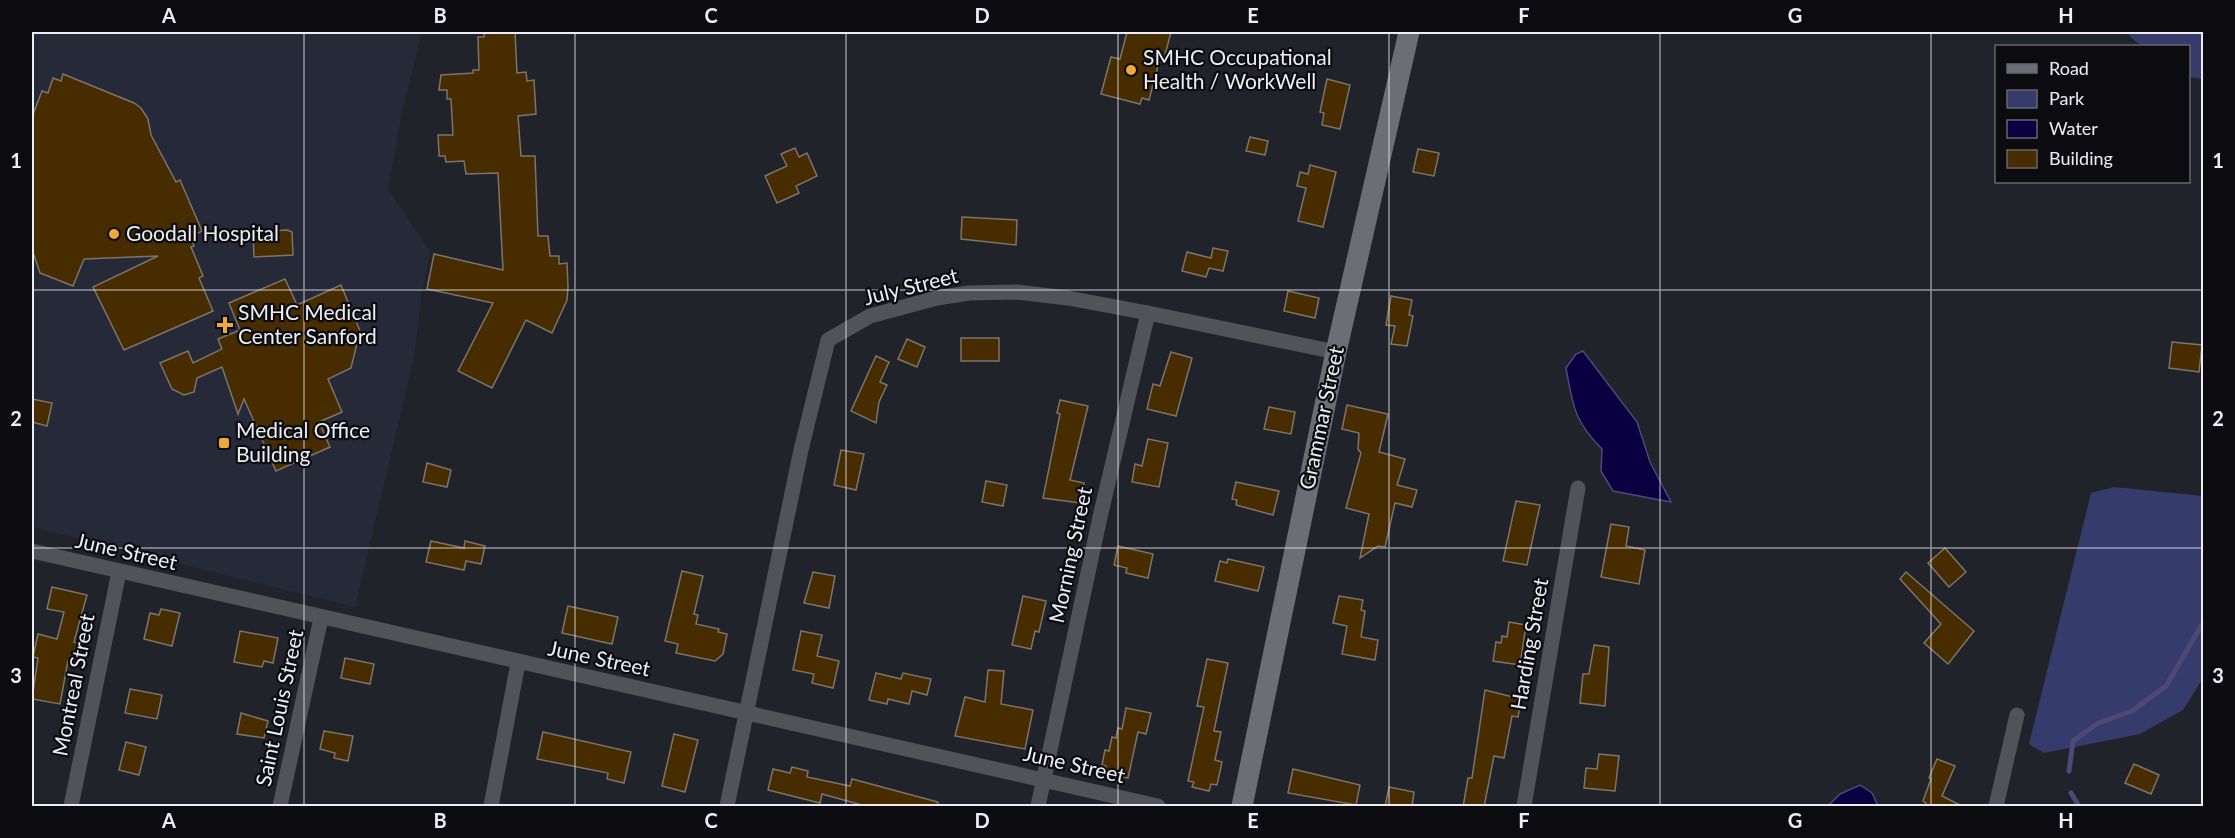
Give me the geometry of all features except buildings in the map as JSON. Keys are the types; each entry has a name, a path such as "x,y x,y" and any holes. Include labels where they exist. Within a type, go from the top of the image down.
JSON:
{"street":[{"name":"Grammar Street","path":"1242,807 1336,352 1409,32"},
{"name":"July Street","path":"727,807 801,450 828,340 870,316 937,298 969,293 1017,292 1148,313 1336,352"},
{"name":"Morning Street","path":"1038,807 1110,473 1148,313"},
{"name":"Harding Street","path":"1524,807 1578,488"},
{"name":"June Street","path":"32,551 518,663 746,711 1158,807"},
{"name":"Montreal Street","path":"71,807 118,572"},
{"name":"Saint Louis Street","path":"280,807 321,618"},
{"path":"491,807 518,663"},
{"path":"1996,807 2017,715"}],"shaded area":[{"name":"SMHC Medical Center Sanford","path":"32,32 422,32 403,107 388,189 430,252 414,357 355,607 32,527"}],"green space":[{"path":"2129,32 2203,32 2203,79 2190,77 2190,45 2141,45 2130,37"},
{"path":"2114,487 2203,496 2203,678 2183,710 2140,734 2044,753 2029,744 2091,493"}],"water":[{"path":"1583,351 1637,422 1650,462 1671,502 1613,491 1601,471 1602,449 1586,430 1576,412 1566,368 1576,354"},
{"path":"1860,785 1872,793 1878,806 1828,806 1840,794"}],"waterway":[{"path":"2069,771 2073,741 2098,723 2132,711 2166,686 2204,621"},
{"path":"2071,793 2079,806"}],"place":[{"name":"SMHC Occupational Health / WorkWell","path":"1131,70"},
{"name":"Goodall Hospital","path":"114,234"},
{"name":"SMHC Medical Center Sanford","path":"225,325"},
{"name":"Medical Office Building","path":"224,443"}]}
